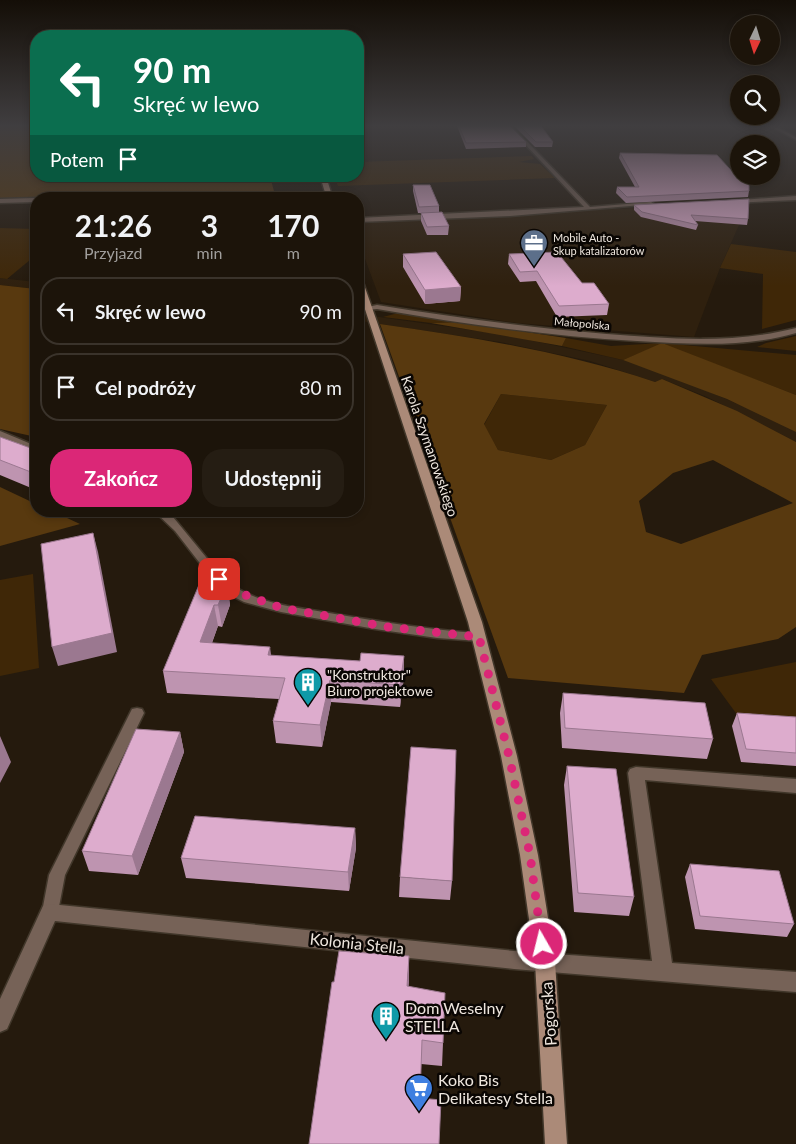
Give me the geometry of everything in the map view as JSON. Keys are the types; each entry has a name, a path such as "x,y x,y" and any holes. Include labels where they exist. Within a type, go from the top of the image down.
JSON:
{"street":[{"path":"562,179 584,200 588,208"},
{"path":"723,201 796,198"},
{"path":"0,201 30,200"},
{"path":"364,220 510,214 654,204"},
{"name":"Karola Szymanowskiego","path":"364,298 477,630"},
{"name":"Małopolska","path":"367,308 377,307 581,335 647,339 731,341 758,339 796,330"},
{"name":"Pogorska","path":"477,630 509,756 530,855 545,962 556,1144"},
{"path":"663,970 636,773 796,786"},
{"path":"0,1022 50,912"},
{"name":"Kolonia Stella","path":"50,912 545,962 796,982"}],"lane":[{"path":"0,434 30,446"},
{"path":"167,517 207,568 231,590 251,599 282,608 358,622 477,630"},
{"path":"50,912 58,875 137,714"}],"shaded area":[{"path":"0,179 30,179 30,182 272,182 274,192 30,192 30,199 0,199"},
{"path":"364,179 517,179 338,186 336,182 364,182"},
{"path":"743,203 743,216 720,268 694,337 517,323 381,302 364,256 364,221"},
{"path":"0,228 30,229 30,260 7,279 0,278"},
{"path":"731,244 796,252 796,320 762,329 763,274 720,268"},
{"path":"0,278 30,281 30,288 0,285"},
{"path":"0,285 30,288 30,436 0,429"},
{"path":"398,313 459,322 431,323 383,317"},
{"path":"364,315 506,335 623,360 684,381 771,418 796,432 796,442 707,397 662,379 655,382 590,361 500,342 364,322"},
{"path":"459,322 566,338 562,346 431,323"},
{"path":"380,324 450,334 553,354 621,371 655,382 662,379 737,411 796,442 796,627 778,639 702,655 684,693 508,678","holes":["501,394 607,405 585,445 551,460 498,450 484,424","713,460 793,503 681,544 646,532 639,501 673,473"]},
{"path":"796,336 796,351 757,347 766,343"},
{"path":"566,338 611,346 662,343 796,355 796,395 662,344 623,360 562,346"},
{"path":"662,343 796,395 796,432 727,399 623,360"},
{"path":"501,394 607,405 585,445 551,460 498,450 484,425"},
{"path":"0,487 30,501 30,517 65,517 80,524 0,546"},
{"path":"33,574 39,668 0,676 0,580"},
{"path":"796,662 796,724 741,720 711,679"}],"building":[{"path":"635,179 730,179 730,185 749,185 749,191 627,197 617,187 639,187"},
{"path":"413,185 430,185 439,206 419,207"},
{"path":"749,199 748,219 691,215 698,225 642,212 634,205"},
{"path":"442,212 449,226 427,227 421,213"},
{"path":"436,252 461,287 425,290 403,254"},
{"path":"557,252 582,283 594,283 609,304 559,306 537,271 520,272 509,254"},
{"path":"0,437 30,448 30,472 0,460"},
{"path":"93,533 112,633 52,647 41,544"},
{"path":"201,580 227,584 218,605 214,605 200,642 270,647 268,655 360,661 361,653 404,656 400,685 330,680 320,725 273,721 285,678 163,671"},
{"path":"563,693 705,703 713,739 565,728"},
{"path":"737,713 796,717 796,753 746,749"},
{"path":"136,729 180,732 132,856 82,851"},
{"path":"411,747 456,750 452,881 400,877"},
{"path":"567,766 616,769 634,897 578,893"},
{"path":"195,816 355,828 348,872 181,858"},
{"path":"690,864 779,871 794,924 700,916"},
{"name":"Dom Weselny STELLA","path":"339,951 409,956 407,986 445,993 443,1043 422,1040 420,1098 441,1100 439,1144 309,1144 332,982 334,982"}],"place":[{"name":"Mobile Auto - Skup katalizatorów","path":"534,267"},
{"name":"\"Konstruktor\" Biuro projektowe","path":"308,706"},
{"name":"Dom Weselny STELLA","path":"386,1040"},
{"name":"Koko Bis Delikatesy Stella","path":"419,1112"}],"route":[{"path":"219,579 231,590 251,599 282,608 388,627 479,637 509,756 530,855 542,944"}]}
